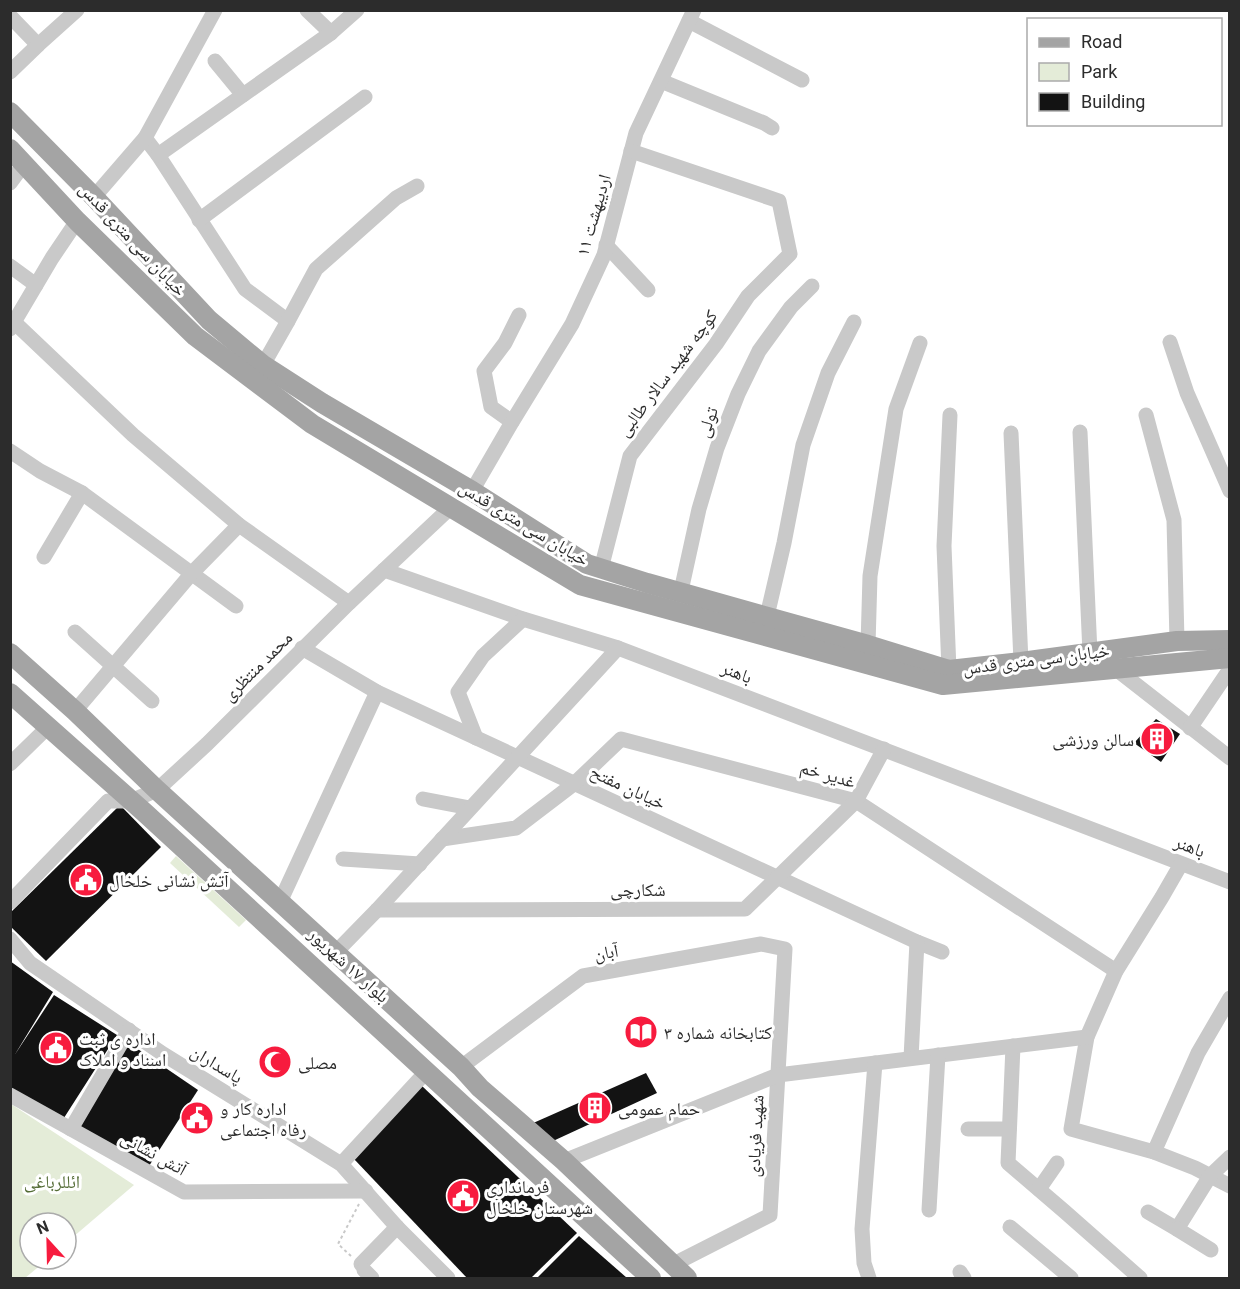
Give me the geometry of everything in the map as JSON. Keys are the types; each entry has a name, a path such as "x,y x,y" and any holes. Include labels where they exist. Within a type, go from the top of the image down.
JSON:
{"main road":[{"name":"خیابان سی متری قدس","path":"10,112 94,197 209,320 263,365 322,404 472,491 594,566 949,670 1177,640 1230,640"},
{"name":"خیابان سی متری قدس","path":"10,149 77,220 195,336 312,424 580,585 943,685 1230,658"},
{"path":"312,424 304,409 308,401 322,404"},
{"path":"580,585 594,566"},
{"name":"بلوار ١٧ شهریور","path":"10,653 461,1067 480,1088 564,1161 687,1278"},
{"name":"بلوار ١٧ شهریور","path":"10,693 651,1278"},
{"path":"279,937 318,964 324,963 327,958 325,952 302,922"},
{"path":"424,1070 417,1059 420,1048 427,1045 440,1048"}],"street":[{"path":"10,72 77,10"},
{"path":"94,197 146,138 215,10"},
{"path":"307,10 331,33"},
{"path":"158,155 331,33 357,10"},
{"path":"10,16 38,45"},
{"path":"692,16 802,80"},
{"name":"۱۱ اردیبهشت","path":"472,491 572,324 604,255 636,133 692,16"},
{"path":"215,61 243,95"},
{"path":"661,81 772,128"},
{"path":"200,220 365,97"},
{"path":"146,138 244,289 288,321"},
{"name":"کوچه شهید سالار طالبی","path":"594,566 630,456 716,344 748,296 790,254 779,201 631,151"},
{"path":"10,183 24,164"},
{"path":"263,365 316,269 396,198 417,186"},
{"path":"77,220 12,326 238,525 349,603"},
{"path":"606,245 648,290"},
{"path":"10,266 36,285"},
{"name":"تولی","path":"681,591 699,509 717,448 738,394 759,351 791,307 812,286"},
{"path":"512,422 491,407 484,371 505,343 519,315"},
{"path":"767,616 803,446 828,374 854,322"},
{"path":"1170,342 1187,393 1230,491"},
{"path":"868,645 870,576 896,409 920,343"},
{"path":"949,670 944,546 950,415"},
{"path":"1146,415 1174,520 1177,640"},
{"path":"1080,432 1090,653"},
{"path":"1011,433 1021,662"},
{"path":"10,451 40,471 82,493 236,606"},
{"path":"44,557 82,493"},
{"name":"محمد منتظری","path":"131,801 157,790 450,508"},
{"path":"75,711 192,573 238,525"},
{"name":"باهنر","path":"384,570 523,619 618,648 1230,882"},
{"path":"476,738 458,692 483,656 523,619"},
{"path":"75,632 152,701"},
{"name":"خیابان مفتح","path":"302,648 377,692 942,952"},
{"path":"335,953 618,648"},
{"path":"1116,669 1230,758"},
{"path":"1190,728 1230,669"},
{"path":"280,902 377,692"},
{"path":"10,764 48,727"},
{"name":"غدیر خم","path":"575,783 621,739 856,801 1116,971"},
{"name":"شکارچی","path":"377,910 745,909 856,801 884,749"},
{"path":"442,839 516,828 575,783"},
{"path":"423,799 470,808"},
{"path":"10,902 108,801 131,801"},
{"path":"343,859 420,864"},
{"path":"1180,864 1116,971 1087,1037 1071,1130 1154,1152 1195,1168 1230,1186"},
{"name":"پاسداران","path":"10,939 30,963 163,1054 341,1164 397,1227 448,1278"},
{"path":"911,1058 917,942"},
{"name":"آبان","path":"461,1067 583,976 761,944 785,949"},
{"name":"شهید فریادی","path":"672,1265 770,1215 785,949"},
{"path":"1154,1152 1198,1053 1230,998"},
{"path":"71,1129 129,1030"},
{"path":"564,1161 778,1075 1087,1037"},
{"path":"1013,1046 1008,1163 1137,1277"},
{"path":"929,1210 938,1055"},
{"path":"869,1278 864,1263 862,1229 875,1063"},
{"path":"341,1164 424,1070"},
{"name":"آتش نشانی","path":"10,1095 184,1192 366,1191"},
{"path":"968,1129 1009,1129"},
{"path":"1178,1229 1210,1176 1230,1156"},
{"path":"1039,1190 1057,1163"},
{"path":"1148,1212 1210,1250"},
{"path":"366,1271 397,1227"},
{"path":"1010,1227 1071,1278"}],"path":[{"path":"366,1191 338,1244 366,1271"}],"green space":[{"path":"176,856 246,920 239,927 170,863"},
{"name":"ائللرباغی","path":"11,1104 134,1185 78,1233 78,1211 18,1211 18,1271 33,1271 25,1278 11,1278"}],"building":[{"name":"سالن ورزشی","path":"1156,719 1180,734 1161,762 1134,743"},
{"name":"آتش نشانی خلخال","path":"120,805 161,847 46,961 10,926 10,913"},
{"name":"اداره ی ثبت اسناد و املاک","path":"10,961 53,992 14,1056 54,995 117,1035 62,1121 10,1092"},
{"path":"129,1043 198,1090 149,1166 79,1128"},
{"name":"حمام عمومی","path":"646,1073 657,1093 553,1141 531,1124"},
{"name":"فرمانداری شهرستان خلخال","path":"422,1086 577,1233 531,1278 467,1278 354,1159"},
{"path":"579,1236 627,1278 537,1278"}],"place":[{"name":"سالن ورزشی","path":"1157,739"},
{"name":"آتش نشانی خلخال","path":"86,880"},
{"name":"کتابخانه شماره ۳","path":"641,1032"},
{"name":"اداره ی ثبت اسناد و املاک","path":"56,1048"},
{"name":"مصلی","path":"275,1062"},
{"name":"حمام عمومی","path":"595,1108"},
{"name":"اداره کار و رفاه اجتماعی","path":"197,1118"},
{"name":"فرمانداری شهرستان خلخال","path":"463,1196"}]}
